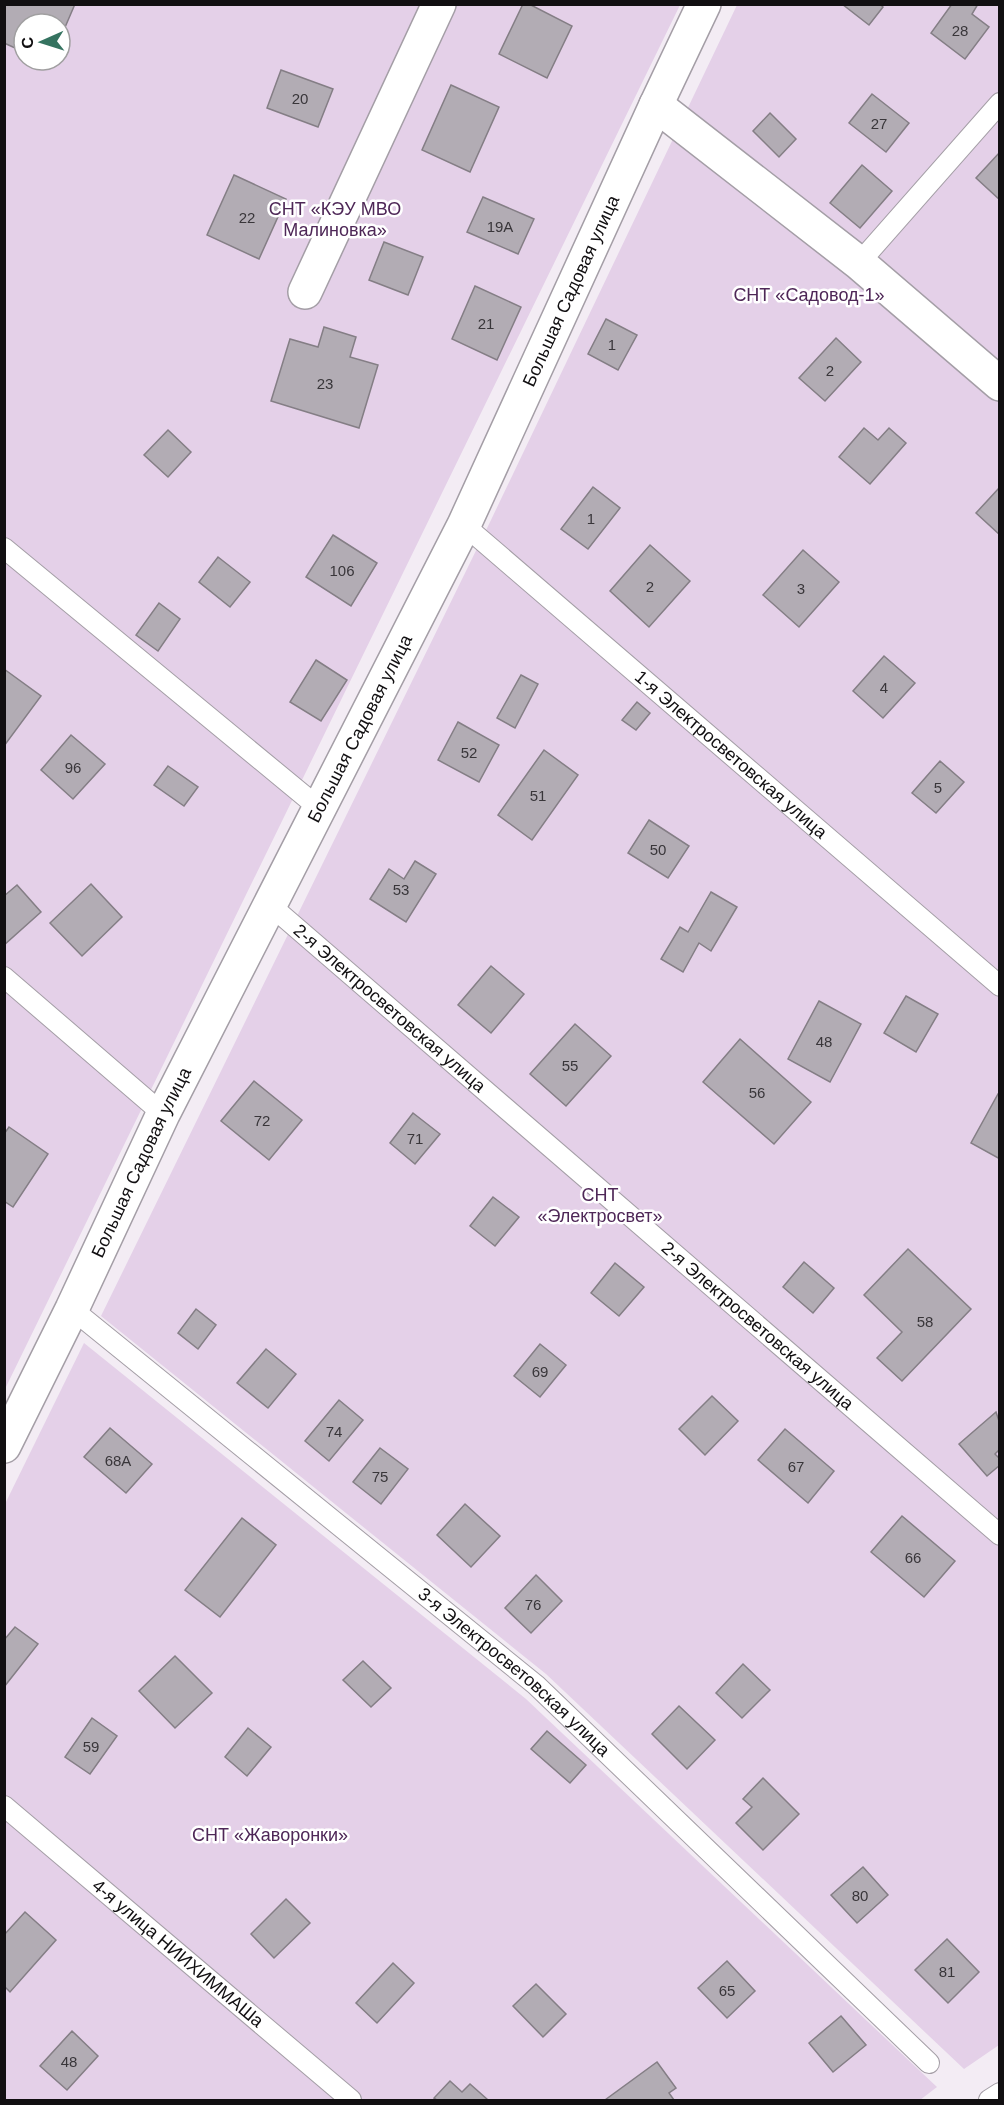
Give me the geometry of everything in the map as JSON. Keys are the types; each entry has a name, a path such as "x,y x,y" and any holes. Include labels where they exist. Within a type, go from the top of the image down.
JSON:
{"street":[{"path":"305,292 439,4"},
{"name":"Большая Садовая улица","path":"4,1446 72,1309 163,1114 464,525 704,4"},
{"path":"656,105 859,263 999,384"}],"lane":[{"path":"859,263 999,103"},
{"name":"1-я Электросветовская улица","path":"464,525 999,986"},
{"path":"4,548 319,808"},
{"name":"2-я Электросветовская улица","path":"270,905 999,1535"},
{"path":"4,977 163,1114"},
{"name":"3-я Электросветовская улица","path":"72,1309 536,1685 929,2063"},
{"name":"4-я улица НИИХИММАШа","path":"4,1806 351,2100"},
{"path":"989,2100 999,2093"}],"green space":[{"name":"СНТ «КЭУ МВО Малиновка»","path":"5,5 680,5 5,1389"},
{"name":"СНТ «Электросвет»","path":"737,5 999,5 999,2045 964,2069 546,1674 101,1316 491,520"},
{"name":"СНТ «Жаворонки»","path":"84,1343 526,1699 937,2087 920,2100 5,2100 4,1506"}],"building":[{"path":"4,4 75,4 72,12 12,12 12,47 4,43"},
{"path":"523,4 529,4 572,26 547,78 499,54"},
{"path":"842,4 880,4 883,7 869,25"},
{"path":"952,4 978,4 972,14 989,27 965,59 931,33"},
{"path":"281,70 333,89 318,127 267,108"},
{"path":"451,85 499,107 470,172 422,150"},
{"path":"872,94 909,123 886,152 849,123"},
{"path":"770,113 796,139 779,157 753,131"},
{"path":"1000,154 1000,200 976,178"},
{"path":"862,165 892,191 860,228 830,203"},
{"path":"234,175 286,199 259,259 207,235"},
{"path":"483,197 534,219 518,254 467,232"},
{"path":"384,242 423,257 408,295 369,280"},
{"path":"475,286 521,307 497,360 452,339"},
{"path":"606,319 637,335 618,370 588,354"},
{"path":"324,327 356,337 350,357 378,365 359,428 271,401 290,339 318,347"},
{"path":"836,338 861,362 825,401 799,378"},
{"path":"864,428 878,440 889,428 906,443 870,484 839,457"},
{"path":"168,430 191,452 168,477 144,455"},
{"path":"593,487 620,508 588,549 561,529"},
{"path":"1000,487 1000,535 976,513"},
{"path":"333,535 377,563 351,606 306,577"},
{"path":"650,545 690,581 649,627 610,591"},
{"path":"803,550 839,582 799,627 763,595"},
{"path":"218,557 250,582 230,607 199,582"},
{"path":"159,603 180,619 158,651 136,635"},
{"path":"884,656 915,683 883,718 853,691"},
{"path":"316,660 347,680 321,721 290,702"},
{"path":"4,669 41,696 4,746"},
{"path":"521,675 538,684 515,728 497,718"},
{"path":"637,702 650,713 636,730 622,720"},
{"path":"458,722 499,745 479,782 438,760"},
{"path":"71,735 105,764 73,799 41,770"},
{"path":"544,750 578,775 532,840 498,815"},
{"path":"940,761 964,782 936,813 912,793"},
{"path":"168,766 198,787 184,806 154,785"},
{"path":"649,820 689,846 668,878 628,853"},
{"path":"415,861 436,874 406,922 370,899 389,869 404,879"},
{"path":"91,884 122,917 82,956 50,923"},
{"path":"17,885 41,912 4,945 4,896"},
{"path":"711,892 737,907 711,951 699,943 683,972 661,959 680,927 688,932"},
{"path":"491,966 524,994 491,1033 458,1005"},
{"path":"906,996 938,1014 916,1052 884,1033"},
{"path":"819,1001 861,1024 830,1082 788,1059"},
{"path":"575,1024 611,1056 566,1106 530,1074"},
{"path":"740,1039 811,1102 774,1144 703,1082"},
{"path":"254,1081 302,1120 269,1160 221,1121"},
{"path":"998,1094 1000,1095 1000,1159 971,1143"},
{"path":"413,1113 440,1134 415,1164 390,1143"},
{"path":"9,1127 48,1154 13,1207 4,1201 4,1134"},
{"path":"493,1197 519,1217 495,1246 470,1226"},
{"path":"908,1249 971,1309 902,1381 877,1358 902,1332 864,1295"},
{"path":"804,1262 834,1288 813,1313 783,1287"},
{"path":"615,1263 644,1287 619,1316 591,1293"},
{"path":"196,1309 216,1325 198,1349 178,1333"},
{"path":"540,1344 566,1365 540,1397 514,1376"},
{"path":"266,1349 296,1374 268,1408 237,1383"},
{"path":"712,1396 738,1421 705,1455 679,1429"},
{"path":"339,1400 363,1420 329,1461 305,1441"},
{"path":"996,1412 1000,1424 1000,1449 995,1454 1000,1459 1000,1465 987,1476 959,1444"},
{"path":"110,1428 152,1464 126,1493 84,1457"},
{"path":"785,1429 834,1471 808,1503 758,1460"},
{"path":"380,1448 408,1469 381,1504 353,1482"},
{"path":"465,1504 500,1536 471,1567 437,1535"},
{"path":"902,1516 955,1561 924,1597 871,1552"},
{"path":"242,1518 276,1545 220,1617 185,1590"},
{"path":"536,1575 562,1601 531,1633 505,1608"},
{"path":"15,1627 38,1644 4,1687 4,1640"},
{"path":"175,1656 212,1693 175,1728 139,1691"},
{"path":"363,1661 391,1688 371,1707 343,1680"},
{"path":"743,1664 770,1690 742,1718 716,1693"},
{"path":"679,1706 715,1740 687,1769 652,1734"},
{"path":"92,1718 117,1736 90,1774 65,1757"},
{"path":"248,1728 271,1747 247,1776 225,1757"},
{"path":"547,1731 586,1765 570,1783 531,1749"},
{"path":"763,1778 799,1814 763,1850 736,1823 752,1807 743,1799"},
{"path":"863,1867 888,1895 857,1923 831,1895"},
{"path":"286,1899 310,1923 274,1958 251,1934"},
{"path":"25,1912 56,1940 10,1992 4,1986 4,1935"},
{"path":"947,1939 979,1972 948,2003 915,1970"},
{"path":"727,1961 755,1991 727,2018 698,1988"},
{"path":"393,1963 414,1983 377,2023 356,2003"},
{"path":"536,1984 566,2014 543,2037 513,2006"},
{"path":"841,2016 866,2045 833,2072 809,2043"},
{"path":"72,2031 98,2056 67,2090 40,2066"},
{"path":"657,2062 676,2088 669,2093 674,2100 605,2100"},
{"path":"450,2081 462,2092 470,2084 488,2100 437,2100 434,2098"}],"park label":[{"name":"СНТ «Садовод-1»","path":"809,295"}]}
